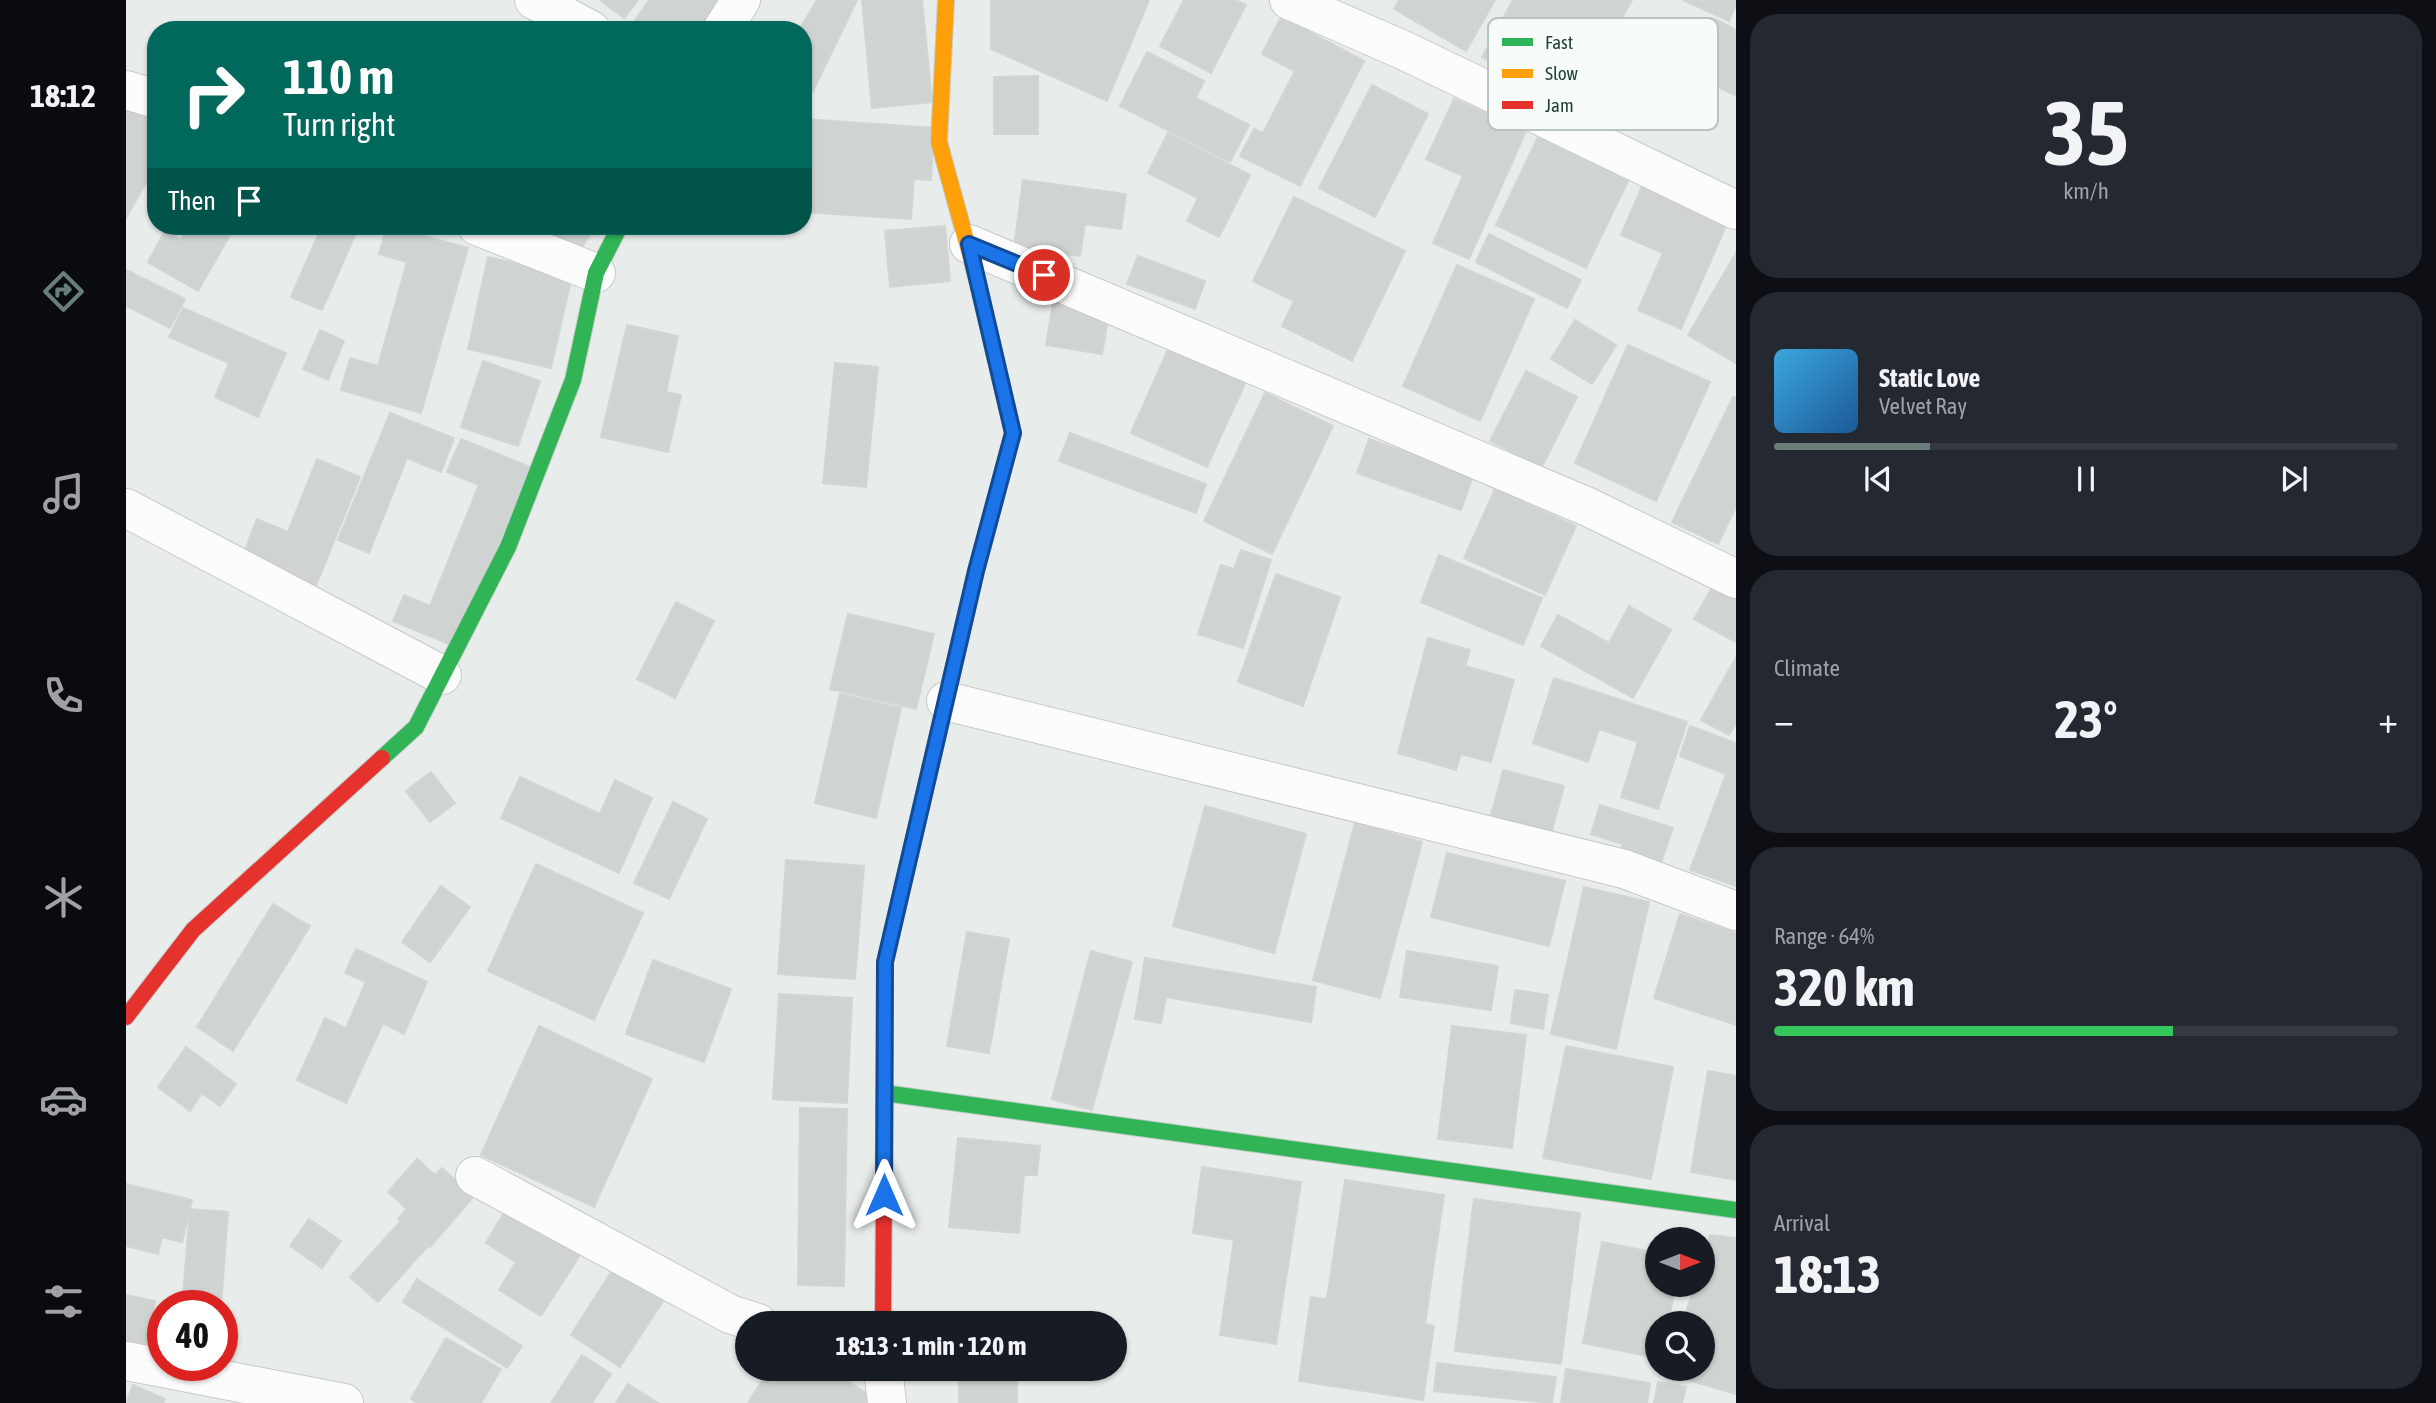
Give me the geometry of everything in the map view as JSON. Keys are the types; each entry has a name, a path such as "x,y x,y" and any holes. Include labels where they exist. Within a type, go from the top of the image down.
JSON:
{"street":[{"path":"534,0 574,21"},
{"path":"728,21 741,0"},
{"path":"883,1311 885,962 1013,433 969,244 939,142 946,0"},
{"path":"1289,0 1488,91"},
{"path":"126,90 147,96"},
{"path":"1569,130 1736,210"},
{"path":"500,235 596,273"},
{"path":"126,1017 193,930 416,727 508,547 573,380 596,273 615,235"},
{"path":"969,244 1588,507 1736,579"},
{"path":"126,508 442,675"},
{"path":"946,701 1624,869 1736,911"},
{"path":"884,1093 1736,1210"},
{"path":"475,1176 735,1316"},
{"path":"126,1361 344,1403"},
{"path":"884,1381 887,1403"}],"building":[{"path":"600,0 638,0 624,18"},
{"path":"649,0 733,0 718,21 635,21"},
{"path":"817,0 857,0 813,91 812,21 804,21"},
{"path":"862,0 922,0 932,102 872,108"},
{"path":"991,0 1149,0 1107,101 991,49"},
{"path":"1184,0 1235,0 1246,5 1211,73 1160,46"},
{"path":"1399,0 1495,0 1466,51 1394,9"},
{"path":"1513,0 1632,0 1622,18 1503,18"},
{"path":"1683,0 1736,0 1736,5 1729,21"},
{"path":"1281,17 1364,61 1300,186 1240,156 1254,129 1263,133 1295,71 1262,54"},
{"path":"1718,21 1736,30 1736,96 1718,87"},
{"path":"1488,46 1488,60 1482,57"},
{"path":"1147,52 1204,81 1196,98 1249,125 1230,162 1120,106"},
{"path":"1038,76 1038,134 994,134 994,77"},
{"path":"1372,85 1428,114 1375,217 1319,188"},
{"path":"1454,99 1488,114 1488,130 1526,131 1469,259 1433,243 1463,176 1426,159"},
{"path":"126,103 147,115 147,181 126,218"},
{"path":"812,120 934,128 931,180 914,179 911,219 812,213"},
{"path":"1168,133 1250,175 1219,237 1187,221 1198,198 1148,173"},
{"path":"1538,137 1628,181 1586,268 1496,225"},
{"path":"1023,180 1126,194 1121,229 1085,224 1080,256 1014,247"},
{"path":"1643,184 1728,221 1681,329 1638,310 1663,253 1621,235"},
{"path":"1294,197 1405,251 1352,361 1282,326 1294,301 1253,281"},
{"path":"945,226 950,281 890,287 885,231"},
{"path":"1489,234 1581,280 1567,308 1476,262"},
{"path":"163,235 172,235 181,240 184,235 230,235 198,291 148,262"},
{"path":"318,235 355,235 322,310 291,297"},
{"path":"384,235 420,235 468,248 421,413 341,390 350,358 378,366 407,262 379,254"},
{"path":"552,235 590,235 580,251"},
{"path":"1736,253 1736,363 1688,335"},
{"path":"1138,256 1205,281 1195,309 1127,284"},
{"path":"488,257 572,276 551,368 468,349"},
{"path":"1457,265 1534,299 1480,421 1403,386"},
{"path":"126,270 185,299 170,328 126,306"},
{"path":"1054,297 1110,308 1102,354 1046,345"},
{"path":"183,308 286,353 258,417 215,397 229,363 169,337"},
{"path":"1575,320 1616,345 1592,384 1551,359"},
{"path":"627,325 678,336 666,392 681,395 668,452 601,437"},
{"path":"320,330 344,341 328,380 303,369"},
{"path":"1170,345 1247,379 1207,467 1131,433"},
{"path":"1628,345 1710,382 1656,501 1575,463"},
{"path":"483,361 540,381 518,446 461,427"},
{"path":"835,363 878,367 866,487 823,483"},
{"path":"1526,371 1577,397 1542,467 1490,441"},
{"path":"1265,393 1333,426 1272,554 1204,521"},
{"path":"1733,397 1736,398 1736,507 1718,544 1672,522"},
{"path":"390,413 454,438 441,472 407,458 369,553 338,540"},
{"path":"1070,433 1206,484 1196,513 1059,461"},
{"path":"461,439 530,467 456,647 393,621 404,595 430,606 479,485 447,472"},
{"path":"1369,439 1473,476 1461,510 1357,473"},
{"path":"317,459 360,477 315,588 242,558 257,519 288,532"},
{"path":"1495,489 1576,526 1545,595 1464,558"},
{"path":"1241,550 1271,560 1243,648 1198,634 1221,565 1234,569"},
{"path":"1439,555 1542,598 1523,645 1421,602"},
{"path":"1276,574 1340,597 1303,706 1238,682"},
{"path":"1713,586 1736,599 1736,642 1694,619"},
{"path":"676,602 714,621 675,698 637,679"},
{"path":"1629,606 1671,630 1633,698 1541,646 1558,615 1609,643"},
{"path":"848,614 934,634 916,709 830,689"},
{"path":"1428,638 1470,650 1465,666 1514,680 1491,762 1461,754 1456,770 1398,753"},
{"path":"1736,657 1736,723 1729,735 1701,720"},
{"path":"1554,678 1687,722 1658,809 1621,797 1638,742 1599,729 1588,762 1533,743"},
{"path":"840,694 901,708 876,818 815,803"},
{"path":"1690,726 1736,743 1736,886 1690,870 1726,774 1680,756"},
{"path":"1503,770 1564,786 1551,834 1490,819"},
{"path":"431,772 455,803 430,822 406,791"},
{"path":"520,777 600,814 615,780 652,798 619,873 501,818"},
{"path":"673,802 707,819 669,899 634,883"},
{"path":"1600,805 1673,828 1658,871 1618,858 1623,844 1591,834"},
{"path":"1205,806 1306,834 1274,953 1173,926"},
{"path":"1355,823 1422,842 1380,998 1313,980"},
{"path":"1447,853 1565,881 1549,946 1431,917"},
{"path":"786,860 864,866 855,979 778,974"},
{"path":"536,864 643,913 594,1020 488,971"},
{"path":"441,886 470,907 430,962 402,942"},
{"path":"1584,887 1649,902 1616,1049 1551,1034"},
{"path":"273,904 310,926 233,1051 197,1027"},
{"path":"1680,914 1736,933 1736,1025 1654,998"},
{"path":"967,932 1009,939 989,1053 947,1046"},
{"path":"356,949 427,982 404,1034 383,1023 346,1103 297,1080 325,1018 346,1028 366,982 345,973"},
{"path":"1091,951 1132,962 1092,1110 1052,1099"},
{"path":"1407,951 1498,966 1491,1010 1400,997"},
{"path":"1145,958 1316,987 1311,1022 1166,997 1161,1023 1135,1019"},
{"path":"653,960 731,989 704,1062 626,1034"},
{"path":"1515,990 1548,995 1543,1029 1511,1023"},
{"path":"779,994 852,998 847,1103 773,1099"},
{"path":"539,1026 652,1079 594,1207 481,1155"},
{"path":"1452,1026 1526,1035 1512,1148 1438,1139"},
{"path":"1566,1046 1673,1067 1651,1179 1543,1158"},
{"path":"186,1047 236,1084 220,1106 202,1093 190,1111 158,1087"},
{"path":"1708,1071 1736,1076 1736,1180 1691,1172"},
{"path":"800,1108 847,1109 844,1286 798,1285"},
{"path":"958,1138 1040,1146 1037,1175 1024,1175 1019,1233 949,1227"},
{"path":"417,1159 435,1175 442,1168 474,1196 430,1247 398,1219 407,1209 388,1192"},
{"path":"1202,1167 1301,1182 1276,1344 1220,1335 1234,1240 1193,1233"},
{"path":"1345,1180 1444,1195 1425,1324 1434,1326 1423,1400 1299,1381 1311,1297 1327,1299"},
{"path":"126,1184 192,1200 182,1242 162,1237 158,1254 126,1246"},
{"path":"1474,1199 1580,1213 1561,1364 1455,1351"},
{"path":"507,1208 580,1255 541,1316 499,1290 516,1262 486,1243"},
{"path":"190,1209 228,1212 222,1290 183,1290"},
{"path":"309,1219 341,1241 322,1268 290,1246"},
{"path":"400,1222 427,1247 378,1302 350,1277"},
{"path":"1715,1236 1736,1238 1736,1394 1692,1381 1715,1381 1715,1311 1687,1311 1691,1297 1715,1297"},
{"path":"1602,1242 1645,1251 1645,1297 1673,1297 1670,1311 1645,1311 1645,1356 1583,1343"},
{"path":"613,1269 663,1301 620,1367 571,1335"},
{"path":"417,1279 522,1346 507,1368 403,1302"},
{"path":"126,1295 147,1299 147,1337 143,1355 126,1352"},
{"path":"446,1338 501,1369 481,1403 417,1403 411,1399"},
{"path":"582,1355 611,1374 592,1403 551,1403"},
{"path":"1437,1363 1556,1377 1552,1403 1434,1391"},
{"path":"1566,1369 1650,1383 1647,1403 1561,1403"},
{"path":"762,1381 847,1381 877,1400 875,1403 748,1403"},
{"path":"959,1381 1017,1381 1017,1403 959,1403"},
{"path":"1658,1382 1686,1387 1682,1403 1654,1403"},
{"path":"628,1384 658,1403 616,1403"},
{"path":"133,1385 165,1399 163,1403 126,1403"}],"traffic: fast":[{"path":"382,758 416,727 508,547 573,380 596,273 615,235"},
{"path":"885,1047 885,962 976,571 1013,433 977,280"},
{"path":"884,1093 1736,1210"}],"traffic: slow":[{"path":"946,0 939,142 977,280"}],"traffic: jam":[{"path":"126,1017 193,930 382,758"},
{"path":"883,1311 885,1047"}],"route":[{"path":"884,1195 885,962 976,571 1013,433 969,244 1044,275"}]}
